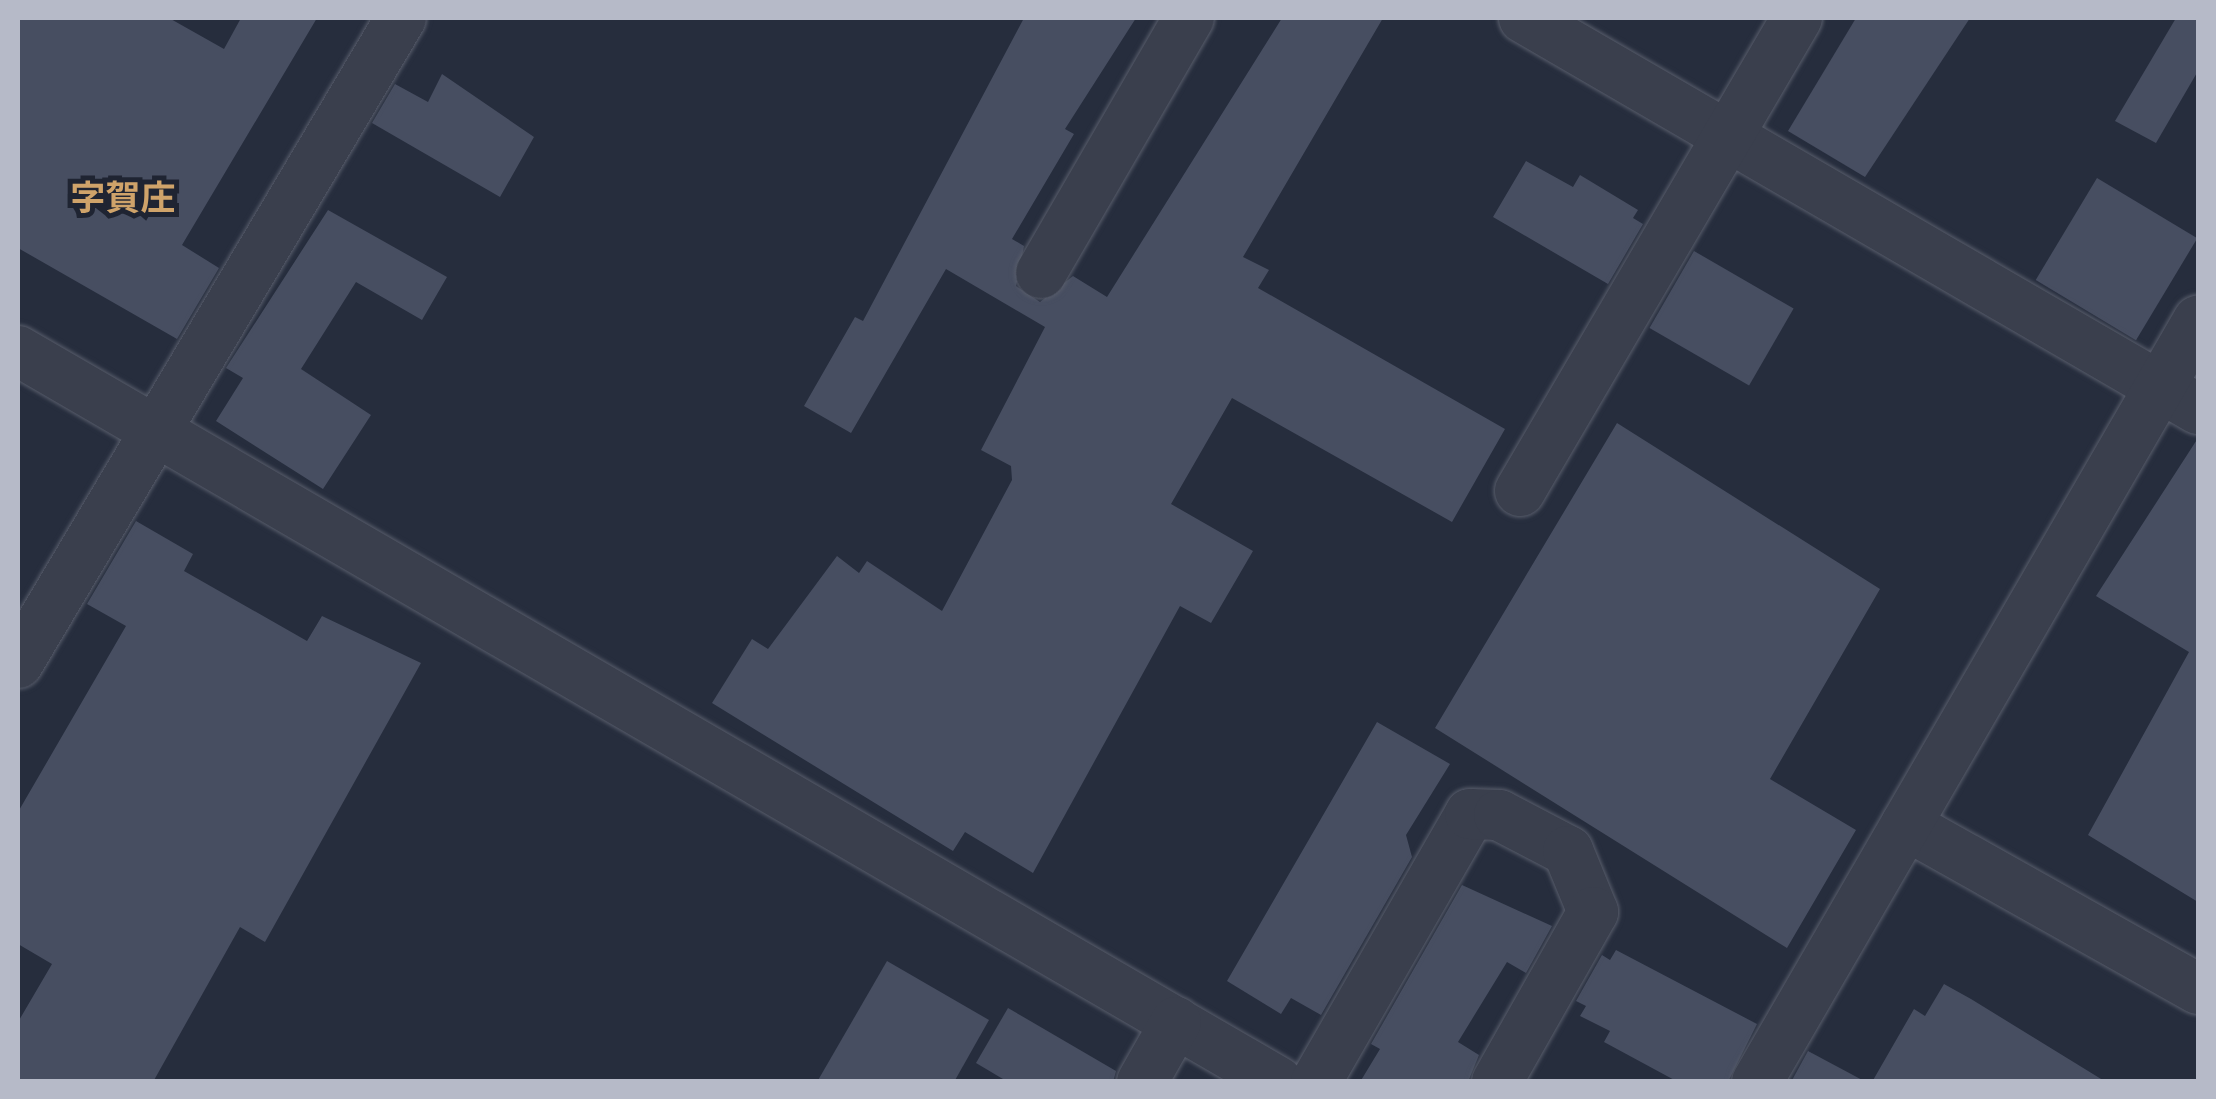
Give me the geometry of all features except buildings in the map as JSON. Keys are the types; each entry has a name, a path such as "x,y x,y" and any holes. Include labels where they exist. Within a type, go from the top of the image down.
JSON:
{"street":[{"path":"18,663 401,18"},
{"path":"1042,273 1190,18"},
{"path":"1524,18 2180,397"},
{"path":"1520,491 1796,18"},
{"path":"1757,1082 1906,825 2180,397 2198,321"},
{"path":"18,351 1278,1082"},
{"path":"1316,1082 1470,814 1499,815 1568,851 1593,912 1496,1082"},
{"path":"1906,825 2198,989"},
{"path":"1142,1082 1176,1022"}],"district":[{"name":"字賀庄","path":"123,196"}]}
